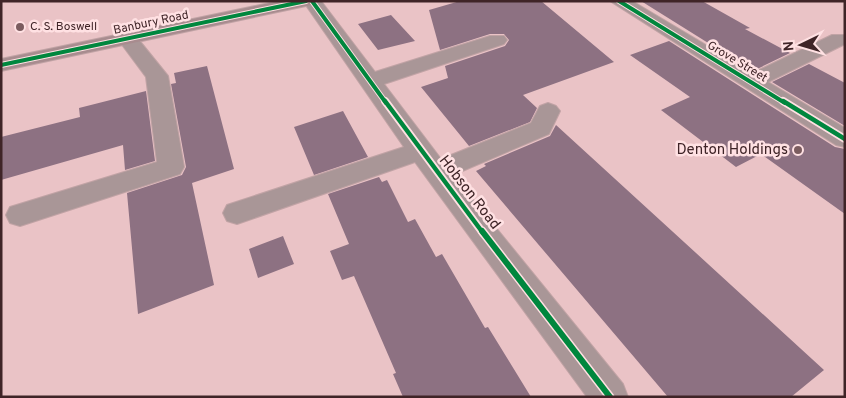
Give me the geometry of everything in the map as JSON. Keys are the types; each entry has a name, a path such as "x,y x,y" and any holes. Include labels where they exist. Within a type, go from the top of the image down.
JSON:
{"main road":[{"name":"Banbury Road","path":"1,65 306,1"}],"street":[{"name":"Hobson Road","path":"312,1 428,162 610,397"},
{"name":"Grove Street","path":"619,1 845,140"},
{"path":"20,214 171,168 157,76 127,38"},
{"path":"752,82 839,38"},
{"path":"370,81 497,40"},
{"path":"237,213 428,162 540,128 548,111"}],"building":[{"path":"460,1 541,1 614,62 523,95 537,108 530,122 469,146 421,87 448,78 445,66 505,46 509,40 504,34 490,34 440,50 429,10"},
{"path":"641,1 702,1 750,28 745,29 790,53 753,71"},
{"path":"391,15 415,41 378,50 358,24"},
{"path":"669,41 835,147 845,149 845,214 761,154 736,167 661,110 690,97 630,55"},
{"path":"809,64 845,83 845,126 772,82"},
{"path":"207,66 234,169 192,183 214,285 138,314 127,193 182,175 186,167 171,84 176,83 174,73"},
{"path":"146,91 155,161 125,170 123,145 1,180 1,137 80,117 79,108"},
{"path":"343,111 368,157 314,175 294,127"},
{"path":"556,125 824,370 791,397 668,397 476,171 486,166 484,164 550,136"},
{"path":"379,177 382,182 387,180 408,222 415,219 436,257 442,254 485,328 488,327 531,397 403,397 393,374 396,373 354,276 342,280 330,251 349,244 328,194"},
{"path":"283,236 294,264 258,278 249,249"}],"cycle path":[{"path":"1,65 306,1"},
{"path":"312,1 436,172 610,397"},
{"path":"619,1 845,139"}],"place":[{"name":"C. S. Boswell","path":"20,27"},
{"name":"Denton Holdings","path":"798,150"}]}
